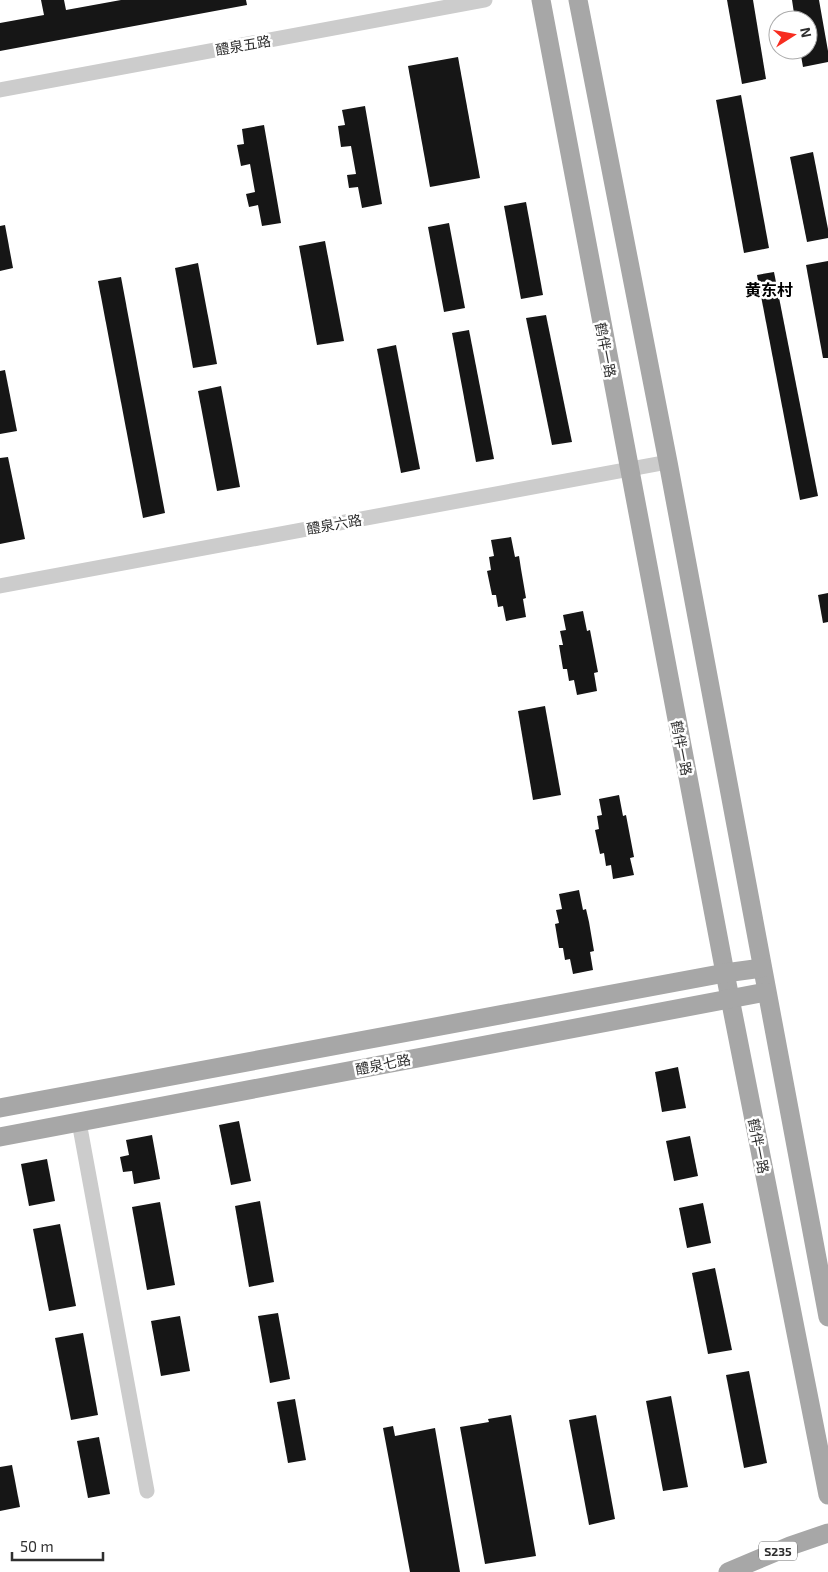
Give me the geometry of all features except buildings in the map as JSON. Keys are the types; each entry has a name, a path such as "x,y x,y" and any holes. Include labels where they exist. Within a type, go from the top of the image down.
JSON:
{"main road":[{"name":"鹤伴一路","path":"541,0 628,470 828,1495"},
{"path":"578,0 668,462 828,1317"},
{"path":"0,1108 725,973 762,968"},
{"name":"醴泉七路","path":"0,1136 766,992"},
{"name":"S235","path":"728,1572 790,1546 828,1533"}],"street":[{"name":"醴泉五路","path":"0,90 485,0"},
{"name":"醴泉六路","path":"0,586 668,462"},
{"path":"79,1122 147,1491"}],"district":[{"name":"黄东村","path":"769,289"}]}
